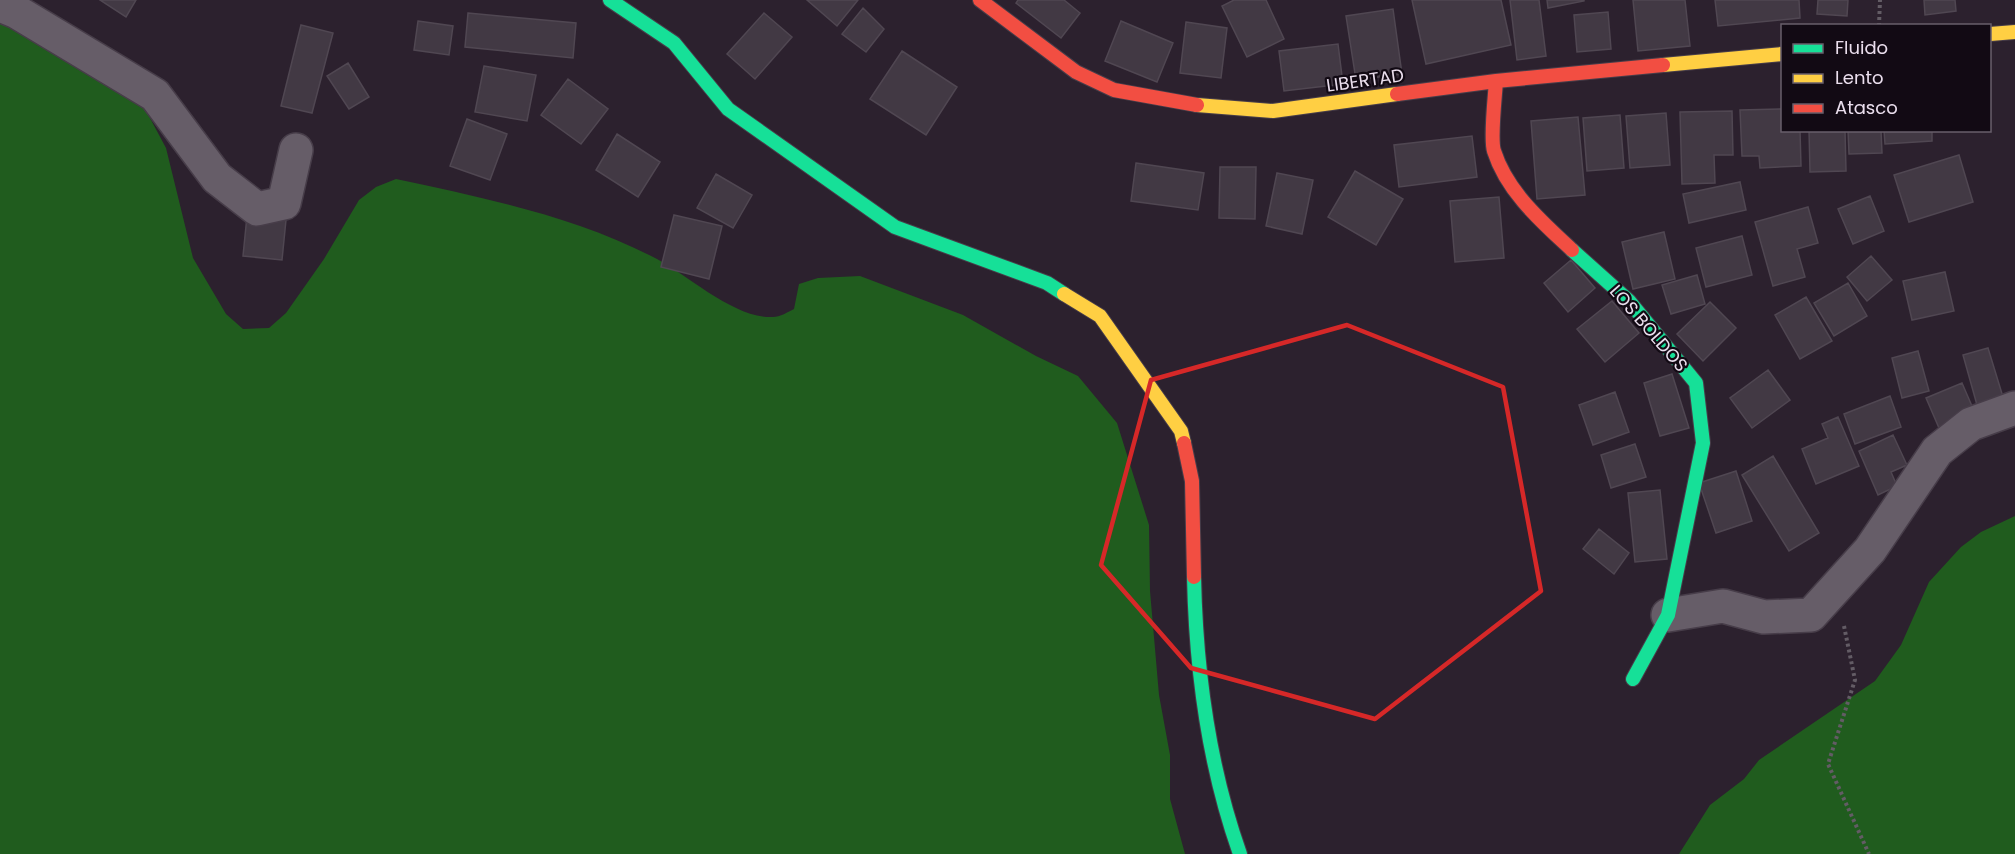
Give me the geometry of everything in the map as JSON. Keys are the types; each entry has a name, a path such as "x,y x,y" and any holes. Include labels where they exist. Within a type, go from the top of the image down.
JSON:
{"street":[{"path":"610,0 674,43 729,109 896,227 1047,283 1100,316 1181,430 1192,481 1193,586 1197,663 1207,727 1226,815 1240,854"},
{"name":"LIBERTAD","path":"980,0 1076,72 1113,90 1191,105 1273,111 1496,81 1781,54"},
{"path":"0,5 17,12 155,95 217,178 257,209 284,203 296,150"},
{"path":"1991,34 2015,32"},
{"name":"LOS BOLDOS","path":"1496,81 1493,150 1510,182 1531,212 1629,300 1696,383 1703,443 1668,615 1633,679"},
{"path":"1668,615 1723,606 1764,616 1811,615 1870,550 1937,451 1971,424 2015,408"}],"path":[{"path":"1879,24 1880,0"},
{"path":"1836,590 1855,680 1828,764 1869,854"}],"highlighted area":[{"path":"1347,325 1503,387 1541,591 1375,719 1191,668 1101,565 1151,380"}],"green space":[{"path":"0,22 135,90 166,148 193,258 226,314 243,329 269,328 286,313 324,259 359,200 376,187 396,179 529,210 594,231 657,259 728,304 758,316 776,317 794,309 799,284 818,278 860,276 963,315 1036,356 1078,376 1117,423 1149,525 1150,591 1159,695 1170,755 1170,799 1185,854 0,854"},
{"path":"2015,516 2015,854 1679,854 1710,805 1744,779 1759,760 1875,681 1901,645 1929,582 1961,547 1981,532"}],"building":[{"path":"100,0 136,0 126,17"},
{"path":"807,0 858,0 837,26"},
{"path":"1018,0 1064,0 1080,13 1061,38 1016,3"},
{"path":"1234,0 1266,0 1284,39 1247,57 1222,6"},
{"path":"1412,0 1501,0 1511,45 1426,64"},
{"path":"1510,0 1539,0 1546,56 1517,60"},
{"path":"1547,0 1584,0 1584,1 1548,8"},
{"path":"1633,0 1685,0 1690,46 1638,51"},
{"path":"1715,0 1799,0 1800,18 1718,26"},
{"path":"1818,0 1848,0 1847,16 1817,14"},
{"path":"1924,0 1955,0 1956,11 1925,15"},
{"path":"863,8 884,29 866,52 842,34"},
{"path":"1393,9 1402,74 1356,80 1346,16"},
{"path":"1608,12 1611,49 1577,52 1574,15"},
{"path":"468,13 576,23 573,58 465,47"},
{"path":"764,13 792,37 755,79 727,54"},
{"path":"418,21 453,26 449,55 414,50"},
{"path":"1121,21 1173,43 1157,82 1105,61"},
{"path":"1186,22 1227,28 1221,78 1180,73"},
{"path":"301,25 333,33 312,113 281,106"},
{"path":"1338,44 1343,84 1284,91 1279,51"},
{"path":"902,51 957,87 926,135 870,99"},
{"path":"348,63 369,97 349,109 327,76"},
{"path":"484,66 536,75 527,121 475,112"},
{"path":"568,79 608,109 581,144 541,115"},
{"path":"1781,109 1781,132 1800,132 1801,166 1760,168 1759,156 1742,156 1740,110"},
{"path":"1732,111 1733,155 1714,155 1715,183 1682,184 1680,112"},
{"path":"1666,113 1670,165 1630,168 1626,116"},
{"path":"1620,115 1624,168 1587,171 1583,118"},
{"path":"1578,117 1585,195 1537,199 1531,121"},
{"path":"467,119 507,134 490,180 450,166"},
{"path":"1809,132 1845,132 1846,171 1810,172"},
{"path":"1848,132 1881,132 1882,153 1849,154"},
{"path":"1884,132 1932,132 1932,141 1885,144"},
{"path":"617,134 660,162 638,197 596,170"},
{"path":"1472,136 1477,177 1399,187 1394,145"},
{"path":"1959,155 1973,202 1909,222 1894,175"},
{"path":"1136,163 1204,173 1198,210 1131,201"},
{"path":"1220,167 1256,167 1255,219 1219,218"},
{"path":"1355,171 1403,199 1376,245 1328,217"},
{"path":"1277,173 1313,180 1302,234 1266,226"},
{"path":"716,174 752,195 733,228 697,208"},
{"path":"1740,182 1746,210 1689,223 1683,194"},
{"path":"1870,196 1884,231 1853,244 1838,209"},
{"path":"1499,197 1504,258 1455,262 1450,201"},
{"path":"1808,207 1818,243 1797,249 1805,277 1773,286 1755,222"},
{"path":"674,215 722,226 709,279 661,267"},
{"path":"247,216 286,220 282,260 243,256"},
{"path":"1664,232 1675,279 1633,289 1622,242"},
{"path":"1742,236 1752,275 1706,287 1696,248"},
{"path":"1871,256 1892,280 1867,301 1847,277"},
{"path":"1571,260 1595,288 1568,312 1544,283"},
{"path":"1945,272 1954,311 1912,320 1903,281"},
{"path":"1697,275 1705,304 1671,314 1662,285"},
{"path":"1848,283 1867,316 1834,336 1814,303"},
{"path":"1806,297 1832,341 1800,359 1775,315"},
{"path":"1612,301 1639,333 1605,362 1577,329"},
{"path":"1710,302 1736,328 1703,361 1677,334"},
{"path":"1988,348 2003,397 1977,405 1963,355"},
{"path":"1918,351 1929,391 1902,398 1892,358"},
{"path":"1768,370 1790,400 1752,428 1730,398"},
{"path":"1672,374 1689,428 1660,436 1644,383"},
{"path":"1962,383 1975,413 1939,428 1926,398"},
{"path":"1615,392 1629,432 1593,445 1579,405"},
{"path":"1890,396 1901,427 1855,444 1844,414"},
{"path":"1838,417 1859,466 1816,484 1802,449 1828,438 1822,424"},
{"path":"1893,435 1907,465 1891,472 1897,486 1878,495 1859,451"},
{"path":"1635,444 1646,477 1611,488 1601,455"},
{"path":"1773,456 1819,533 1789,551 1742,475"},
{"path":"1736,471 1752,521 1716,533 1699,483"},
{"path":"1660,490 1667,559 1635,562 1628,493"},
{"path":"1599,529 1629,553 1614,574 1583,549"}],"traffic: fast":[{"path":"610,0 674,43 728,109 895,227 1047,283 1064,294"},
{"path":"1572,250 1629,301 1696,383 1703,443 1668,615 1633,679"},
{"path":"1194,577 1198,648 1206,717 1220,786 1240,854"}],"traffic: slow":[{"path":"1991,34 2015,32"},
{"path":"1663,65 1781,54"},
{"path":"1197,105 1273,111 1397,94"},
{"path":"1064,294 1100,316 1181,431 1184,443"}],"traffic: jam":[{"path":"980,0 1076,72 1114,90 1197,105"},
{"path":"1397,94 1496,81 1663,65"},
{"path":"1496,81 1492,137 1500,166 1516,193 1572,250"},
{"path":"1184,443 1192,481 1194,577"}]}
